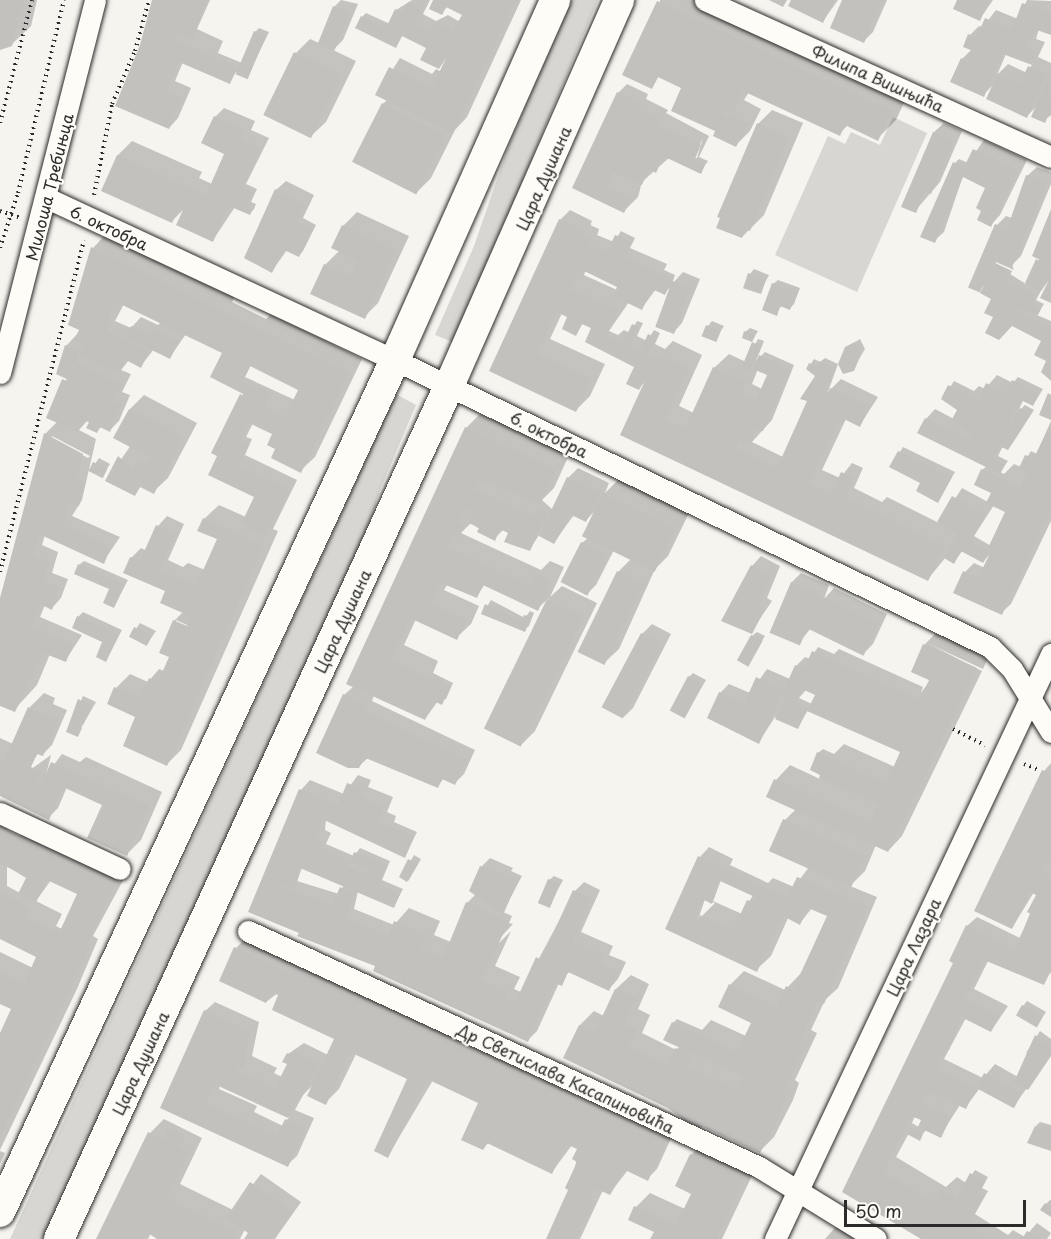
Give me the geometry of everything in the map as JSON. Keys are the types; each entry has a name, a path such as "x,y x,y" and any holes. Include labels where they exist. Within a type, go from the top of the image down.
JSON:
{"street":[{"name":"Милоша Требињца","path":"1,369 47,198 95,0"},
{"path":"0,1212 395,360 555,0"},
{"name":"Цара Душана","path":"59,1239 449,386 620,0"},
{"name":"Филипа Вишњића","path":"705,0 1051,157"},
{"name":"6. октобра","path":"47,198 395,360 990,646 1012,669 1051,732"},
{"name":"Цара Лазара","path":"775,1239 1051,654"},
{"path":"0,813 120,870"},
{"name":"Др Светислава Касапиновића","path":"248,931 759,1167 799,1189 876,1239"}],"path":[{"path":"0,123 32,0"},
{"path":"0,248 18,193 64,0"},
{"path":"0,572 89,218 112,104 135,51 149,0"}],"shaded area":[{"path":"572,0 598,0 455,343 435,335 474,246 510,142"},
{"path":"893,117 927,133 857,292 775,255 828,136 845,144 851,132 880,145"},
{"path":"396,394 416,405 380,490 365,539 47,1239 10,1239"}],"building":[{"path":"0,0 24,0 12,46 0,50"},
{"path":"152,0 207,0 192,40 177,35 175,40 237,67 230,84 179,62 167,91 183,98 169,129 115,106 140,45"},
{"path":"433,0 516,0 453,133 375,95 389,67 432,88 446,58 439,69 420,60 426,48 402,36 396,48 355,28 361,16 386,28 395,9 403,13 408,2 422,9 414,24 426,30 438,23 452,32 462,15 446,7 442,15 429,9"},
{"path":"769,0 787,0 783,7"},
{"path":"791,0 834,0 823,23 788,6"},
{"path":"842,0 883,0 864,43 830,28"},
{"path":"957,0 989,0 980,21 953,9"},
{"path":"657,1 892,111 878,141 845,125 840,136 743,91 733,113 725,109 722,116 726,118 729,114 748,123 736,147 713,136 715,131 671,111 681,88 658,77 652,89 622,75"},
{"path":"1022,3 1051,13 1051,35 1034,29 1027,48 1037,52 1032,65 1003,54 1009,38 984,97 950,82 961,58 967,61 971,50 963,47 968,34 976,38 985,18 1012,30"},
{"path":"333,6 350,13 334,51 318,44"},
{"path":"254,31 266,36 248,79 236,74"},
{"path":"294,52 342,75 311,138 263,115"},
{"path":"1028,66 1047,74 1027,118 986,99 998,73 1020,83"},
{"path":"1049,76 1051,109 1045,123 1031,117"},
{"path":"617,92 640,103 638,109 660,119 657,125 701,145 694,161 705,165 701,174 646,148 663,157 656,173 649,169 642,185 613,172 606,187 631,198 624,213 572,188"},
{"path":"382,103 446,136 416,194 352,162"},
{"path":"214,116 246,131 242,140 261,148 243,188 253,193 247,207 253,209 250,215 229,206 213,242 176,225 183,210 179,208 172,223 101,191 117,155 206,195 224,154 201,143"},
{"path":"757,123 789,138 750,231 746,229 742,238 716,228 720,218 717,217"},
{"path":"933,132 954,141 931,194 925,191 916,213 901,207"},
{"path":"973,149 1018,170 991,227 977,220 981,211 976,208 985,188 963,177 935,243 920,237 953,162 964,167"},
{"path":"1026,175 1047,183 1012,267 996,260"},
{"path":"275,189 306,205 298,222 313,229 299,257 284,250 272,273 244,258"},
{"path":"1051,209 1051,265 1032,256"},
{"path":"559,219 584,230 582,235 591,239 588,244 613,255 608,250 615,235 632,242 625,257 672,279 665,295 652,289 642,310 613,296 617,287 580,269 571,289 618,310 606,336 623,343 632,324 639,327 630,347 640,351 648,334 656,338 648,355 655,358 657,355 689,369 665,420 685,429 713,367 746,382 741,393 756,400 767,375 753,369 759,355 791,370 763,431 755,428 751,446 739,440 736,448 777,468 807,401 800,399 815,376 806,369 809,363 817,367 819,361 835,369 824,392 828,393 830,388 870,406 860,427 844,419 842,424 838,422 809,484 831,494 841,472 854,478 845,497 945,547 928,581 620,435 648,374 639,390 626,384 634,367 585,342 591,328 582,324 576,336 562,329 567,317 556,312 537,354 592,379 576,412 489,371"},
{"path":"995,224 1007,229 980,293 968,288"},
{"path":"342,225 396,251 365,319 310,294 324,264 350,277 358,260 331,248"},
{"path":"91,247 349,373 301,473 271,458 275,449 267,445 272,434 249,423 241,440 249,444 239,466 289,489 267,536 241,524 254,497 208,475 217,456 211,453 240,394 285,417 298,390 250,366 242,382 271,392 265,405 210,377 222,353 114,301 107,331 149,351 141,368 126,360 119,374 80,355 85,345 74,340 79,330 68,325"},
{"path":"1036,259 1051,267 1051,303 1040,298 1049,280 1041,291 1025,283"},
{"path":"995,263 1012,271 1007,281 1037,295 1032,305 1041,309 1038,315 998,302 1051,328 1051,381 1041,372 1046,361 1034,355 1041,341 1012,326 999,340 985,333 993,317 984,313 991,299 980,293"},
{"path":"748,273 766,279 761,294 743,288"},
{"path":"672,281 691,288 674,334 655,327"},
{"path":"772,283 797,292 790,310 780,306 777,316 762,310"},
{"path":"706,325 721,331 716,342 702,336"},
{"path":"131,326 149,334 152,329 179,341 170,359 125,337"},
{"path":"744,331 755,336 752,342 742,338"},
{"path":"752,342 761,346 749,372 741,369"},
{"path":"855,342 861,354 854,371 843,374 838,364 845,347"},
{"path":"65,345 80,349 76,362 122,384 114,401 122,405 110,432 100,427 97,433 86,428 89,422 83,420 78,432 46,418 62,379 105,397 56,374"},
{"path":"1012,380 1039,394 1033,406 1023,401 1014,412 1007,431 1020,408 1031,414 1008,450 999,446 993,459 1005,465 1000,474 917,433 925,418 968,439 971,433 951,421 957,410 941,399 948,385 978,400 986,383 1006,393"},
{"path":"1048,393 1051,395 1051,420 1039,415"},
{"path":"129,409 183,437 154,494 140,487 135,496 105,481 118,456 132,469 138,458 148,463 151,458 113,438"},
{"path":"1051,422 1051,509 1002,615 953,593 963,571 978,578 991,551 983,563 961,551 954,564 944,558 957,533 937,522 952,496 985,515 971,541 987,550 1005,512 986,503 991,493 974,485 981,469 1020,488 1028,472 1019,468 1025,455 1034,458"},
{"path":"465,427 556,470 540,504 479,479 474,489 536,517 539,509 547,514 530,551 504,542 508,533 500,529 495,541 477,532 479,528 469,523 474,512 465,507 458,522 464,525 459,537 453,535 447,547 530,586 535,574 551,582 538,611 483,585 477,598 441,583 431,604 466,620 457,640 410,618 391,660 450,687 442,705 434,701 425,720 346,684"},
{"path":"44,433 83,454 76,479 85,481 79,506 69,504 64,526 111,547 104,564 39,534 33,555 49,562 44,582 59,588 52,610 40,604 31,627 73,644 66,662 43,653 15,712 0,706 0,598"},
{"path":"898,451 952,477 938,503 916,491 920,483 889,467"},
{"path":"93,462 107,469 103,478 88,471"},
{"path":"567,477 600,493 586,522 567,513 565,526 554,544 539,536"},
{"path":"603,493 676,529 655,572 582,536"},
{"path":"203,518 264,545 167,766 123,746 135,717 107,704 114,687 140,698 149,678 158,682 169,657 159,653 173,620 187,626 192,617 160,603 165,591 123,573 130,557 140,561 156,525 176,534 160,570 196,586 217,539 197,531"},
{"path":"581,542 608,556 587,596 561,582"},
{"path":"78,564 125,585 114,608 103,603 109,589 74,574"},
{"path":"751,565 771,576 759,608 764,611 752,634 721,621"},
{"path":"617,571 644,584 605,665 578,652"},
{"path":"791,582 821,595 800,646 770,633"},
{"path":"823,597 879,624 863,656 808,628"},
{"path":"547,599 584,617 521,746 484,728"},
{"path":"485,604 521,622 524,615 531,617 525,632 481,614"},
{"path":"77,616 119,635 106,662 96,657 102,642 72,628"},
{"path":"134,627 152,636 147,646 129,637"},
{"path":"641,633 662,644 623,718 602,707"},
{"path":"751,635 762,641 748,667 737,660"},
{"path":"923,644 977,668 888,852 766,797 774,779 871,822 878,804 819,778 820,775 810,770 817,752 886,784 900,752 807,711 815,695 802,689 796,703 808,708 798,729 775,719 785,698 781,696 759,744 707,718 719,692 744,704 756,677 784,690 795,665 804,669 812,651 920,700 929,680 911,672"},
{"path":"688,676 703,684 685,718 670,710"},
{"path":"343,694 366,705 363,711 467,759 455,785 442,779 438,788 368,759 364,759 359,768 348,768 316,753"},
{"path":"78,699 92,706 83,725 76,722 82,728 78,737 66,732"},
{"path":"28,707 59,720 43,756 37,754 31,767 41,772 35,784 42,783 51,762 149,806 127,856 87,838 102,805 63,787 49,820 0,796 0,759 4,761"},
{"path":"1042,770 1051,774 1051,863 1046,861 1042,871 1051,875 1051,970 1044,985 984,960 965,999 999,1016 991,1032 961,1017 949,1050 946,1048 936,1069 976,1088 966,1109 928,1091 922,1103 951,1117 941,1138 918,1127 921,1120 911,1116 883,1172 934,1202 941,1190 956,1199 970,1173 985,1182 979,1193 983,1195 967,1224 990,1239 921,1239 842,1192 953,963 949,961 966,925 1014,949 1031,914 1027,912 1036,895 1030,892 1012,929 974,911"},
{"path":"347,783 363,789 360,796 384,807 378,821 414,837 405,858 322,819 316,840 322,842 320,847 349,860 347,866 366,874 368,869 350,862 354,852 386,865 379,885 400,894 394,908 300,868 296,889 283,883 281,887 332,905 340,887 356,894 346,918 388,936 394,921 427,935 421,949 443,958 466,902 509,921 482,980 507,992 504,998 515,1003 536,957 541,960 573,890 592,899 573,941 605,956 601,964 618,972 609,991 568,972 562,986 555,983 528,1042 373,971 375,966 297,936 299,933 248,912 299,789 338,805"},
{"path":"783,819 865,856 851,888 769,851"},
{"path":"0,828 2,833 16,840 18,836 43,849 41,852 114,887 86,946 90,948 0,1137 0,1033 11,1009 0,1004 0,973 24,984 36,957 0,939 0,893 31,908 26,918 59,933 77,894 47,880 36,902 18,894 26,878 0,862"},
{"path":"698,856 787,898 797,877 868,906 824,1004 818,1001 798,1045 804,1048 782,1095 786,1097 779,1116 760,1153 703,1127 696,1129 668,1108 563,1058 579,1025 595,1032 615,989 636,998 624,1024 637,1030 629,1048 667,1066 675,1048 693,1056 688,1066 736,1089 742,1076 663,1040 672,1022 737,1052 751,1023 718,1007 729,984 776,1007 786,986 793,990 827,916 808,908 800,925 783,916 757,972 665,929","holes":["720,881 757,898 755,903 747,900 733,930 700,915 697,922 694,921 703,901 700,898 712,904"]},
{"path":"408,859 418,864 407,882 399,877"},
{"path":"480,866 518,880 503,915 469,891"},
{"path":"548,879 560,884 550,908 538,903"},
{"path":"234,947 289,973 291,969 665,1144 648,1181 625,1170 610,1195 595,1188 589,1200 594,1202 575,1239 546,1239 568,1190 565,1188 577,1162 572,1159 577,1149 566,1144 552,1174 487,1143 483,1150 461,1140 478,1103 427,1079 388,1158 374,1151 407,1079 350,1052 326,1105 307,1096 334,1039 272,1010 278,995 271,992 266,1003 219,981"},
{"path":"1022,1005 1043,1017 1037,1027 1016,1015"},
{"path":"204,1010 251,1032 244,1054 248,1056 243,1068 238,1066 237,1070 298,1098 288,1118 214,1084 206,1103 277,1136 285,1119 306,1128 288,1167 160,1108"},
{"path":"1035,1035 1051,1047 1051,1056 1028,1090 1014,1082"},
{"path":"293,1051 319,1064 301,1099 276,1086 287,1064 282,1062 287,1053 292,1055"},
{"path":"984,1073 1022,1093 1014,1108 976,1088"},
{"path":"1035,1126 1046,1130 1051,1128 1051,1151 1027,1143"},
{"path":"168,1128 185,1135 180,1147 171,1144 189,1152 166,1198 237,1233 234,1239 157,1239 148,1233 145,1239 96,1239 148,1132 163,1140"},
{"path":"909,1128 923,1134 920,1141 907,1134"},
{"path":"690,1154 744,1179 716,1239 650,1239 654,1232 628,1220 634,1206 676,1225 691,1194 675,1186"},
{"path":"250,1182 293,1212 274,1239 244,1239 248,1233 226,1218"},
{"path":"1045,1203 1051,1207 1051,1217 1040,1210"},
{"path":"1027,1231 1040,1239 1022,1239"}]}
